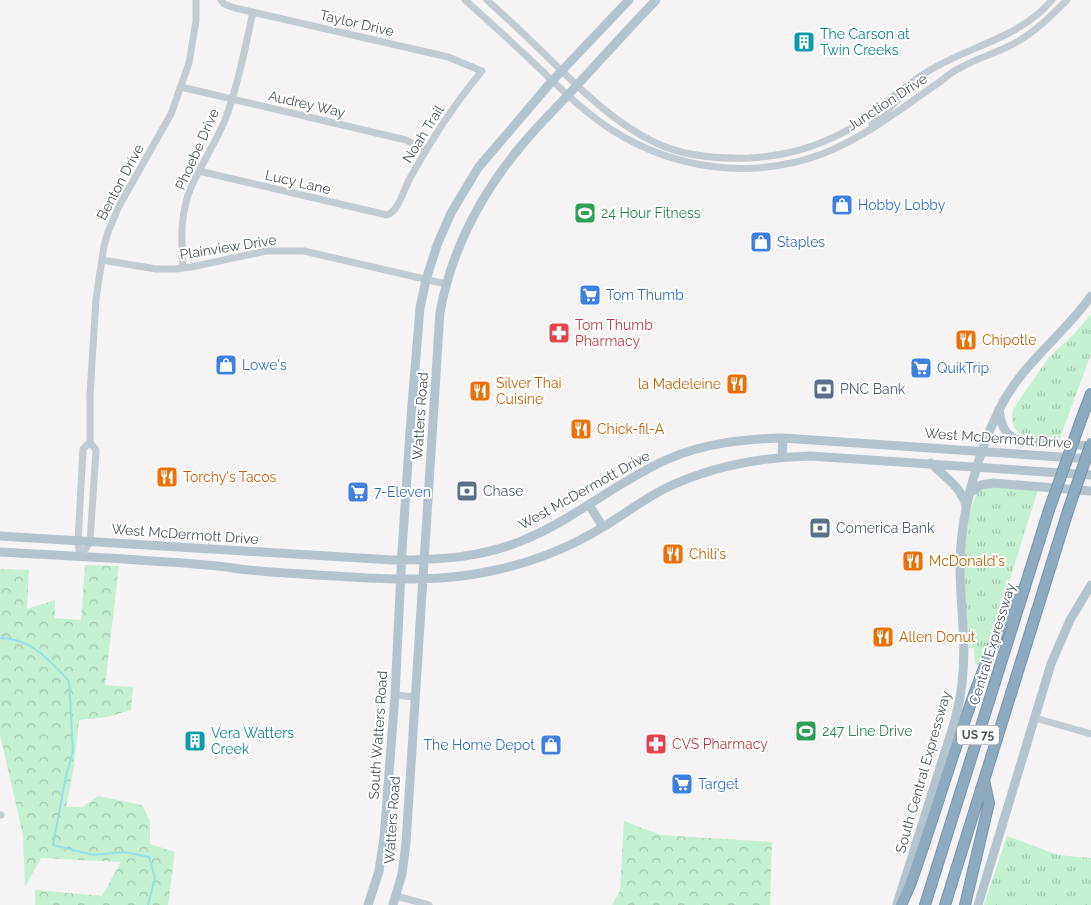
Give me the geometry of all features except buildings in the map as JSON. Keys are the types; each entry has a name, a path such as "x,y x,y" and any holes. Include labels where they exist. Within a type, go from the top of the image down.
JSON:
{"highway":[{"name":"Central Expressway","path":"925,905 1031,564 1091,394"},
{"name":"US 75","path":"945,905 1068,511 1091,444"},
{"path":"899,905 910,885 1003,620 1031,564"},
{"path":"965,905 990,802 984,778"}],"main road":[{"name":"Watters Road","path":"401,580 420,308 426,280 438,243 451,213 488,154 552,81 629,0"},
{"name":"Watters Road","path":"394,900 402,874 406,843 440,312 446,284 463,234 482,198 522,145 656,0"},
{"name":"South Central Expressway","path":"899,905 952,728 962,685 965,640 960,565 963,528 966,506 983,451 999,409 1019,377 1091,296"},
{"path":"999,409 1003,429 1012,438 1020,441 1091,444"},
{"name":"West McDermott Drive","path":"0,536 259,553 424,560 473,555 508,546 549,529 642,472 668,459 708,446 734,441 783,438 1091,459"},
{"path":"782,456 783,438"},
{"path":"0,552 206,565 258,571 401,580 423,579 470,575 509,567 540,557 570,545 603,527 643,500 686,479 710,470 738,463 782,456 817,456 1091,475"},
{"path":"931,464 955,484 964,497 966,506"},
{"path":"971,492 981,486 993,483 1091,491"},
{"path":"588,504 603,527"},
{"path":"258,571 259,553"},
{"name":"South Watters Road","path":"369,903 380,865 384,838 395,695 401,580"},
{"path":"978,905 1057,648 1070,620 1091,585"}],"street":[{"name":"Benton Drive","path":"80,557 90,542 96,450 90,442 90,395 96,299 102,260 108,232 119,206 171,114 181,87 189,63 196,21 196,0"},
{"name":"Junction Drive","path":"465,0 552,81 600,121 637,144 656,152 691,164 726,169 760,168 797,162 823,153 861,135 960,68 1015,43 1046,20 1067,0"},
{"name":"Junction Drive","path":"487,0 562,71 621,122 657,144 711,158 727,159 775,156 793,152 848,130 923,74 943,62 1022,27 1052,0"},
{"name":"Taylor Drive","path":"222,2 253,12 448,57 482,71"},
{"name":"Phoebe Drive","path":"183,268 181,248 184,209 191,186 225,119 240,69 253,12"},
{"name":"Noah Trail","path":"391,214 426,151 452,111 482,71"},
{"name":"Audrey Way","path":"181,87 406,140 426,151"},
{"path":"861,135 894,105 898,99 898,93"},
{"path":"637,144 648,142 671,151 679,150"},
{"name":"Lucy Lane","path":"199,171 381,214 391,214"},
{"name":"Plainview Drive","path":"102,260 156,268 183,268 266,251 304,251 446,284"},
{"name":"Benton Drive","path":"80,557 78,541 83,449 90,442"},
{"path":"395,695 415,697"},
{"path":"1035,718 1091,734"},
{"path":"394,900 429,905"}],"green space":[{"path":"1091,314 1091,354 1060,438 1022,435 1015,429 1012,422 1013,409 1049,357 1074,334"},
{"path":"989,486 1038,490 983,665 975,664 974,648 969,648 964,558 968,522 975,498 978,491"},
{"path":"85,565 119,566 105,685 133,687 131,710 107,717 79,720 74,767 66,807 82,807 98,796 142,805 150,821 150,844 175,852 168,905 35,905 35,890 102,896 121,862 41,858 25,887 23,835 0,735 0,569 29,570 27,609 55,600 55,618 81,620"},
{"path":"624,821 661,835 772,842 770,905 612,905 620,891"},
{"path":"1007,836 1058,855 1091,858 1091,905 984,905"}],"waterway":[{"path":"0,638 11,639 30,646 47,658 69,681 73,751 66,776 53,845 93,855 125,852 149,857 155,878 148,905"}],"place":[{"name":"The Carson at Twin Creeks","path":"804,42"},
{"name":"Hobby Lobby","path":"842,205"},
{"name":"24 Hour Fitness","path":"585,213"},
{"name":"Staples","path":"761,242"},
{"name":"Tom Thumb","path":"590,295"},
{"name":"Tom Thumb Pharmacy","path":"559,333"},
{"name":"Chipotle","path":"966,340"},
{"name":"Lowe's","path":"226,365"},
{"name":"QuikTrip","path":"921,368"},
{"name":"la Madeleine","path":"737,384"},
{"name":"PNC Bank","path":"824,389"},
{"name":"Silver Thai Cuisine","path":"480,391"},
{"name":"Chick-fil-A","path":"581,429"},
{"name":"Torchy's Tacos","path":"167,477"},
{"name":"Chase","path":"467,491"},
{"name":"7-Eleven","path":"358,492"},
{"name":"Comerica Bank","path":"820,528"},
{"name":"Chili's","path":"673,554"},
{"name":"McDonald's","path":"913,561"},
{"name":"Allen Donut","path":"883,637"},
{"name":"247 Line Drive","path":"806,731"},
{"name":"Vera Watters Creek","path":"195,741"},
{"name":"CVS Pharmacy","path":"656,744"},
{"name":"The Home Depot","path":"551,745"},
{"name":"Target","path":"682,784"}]}
